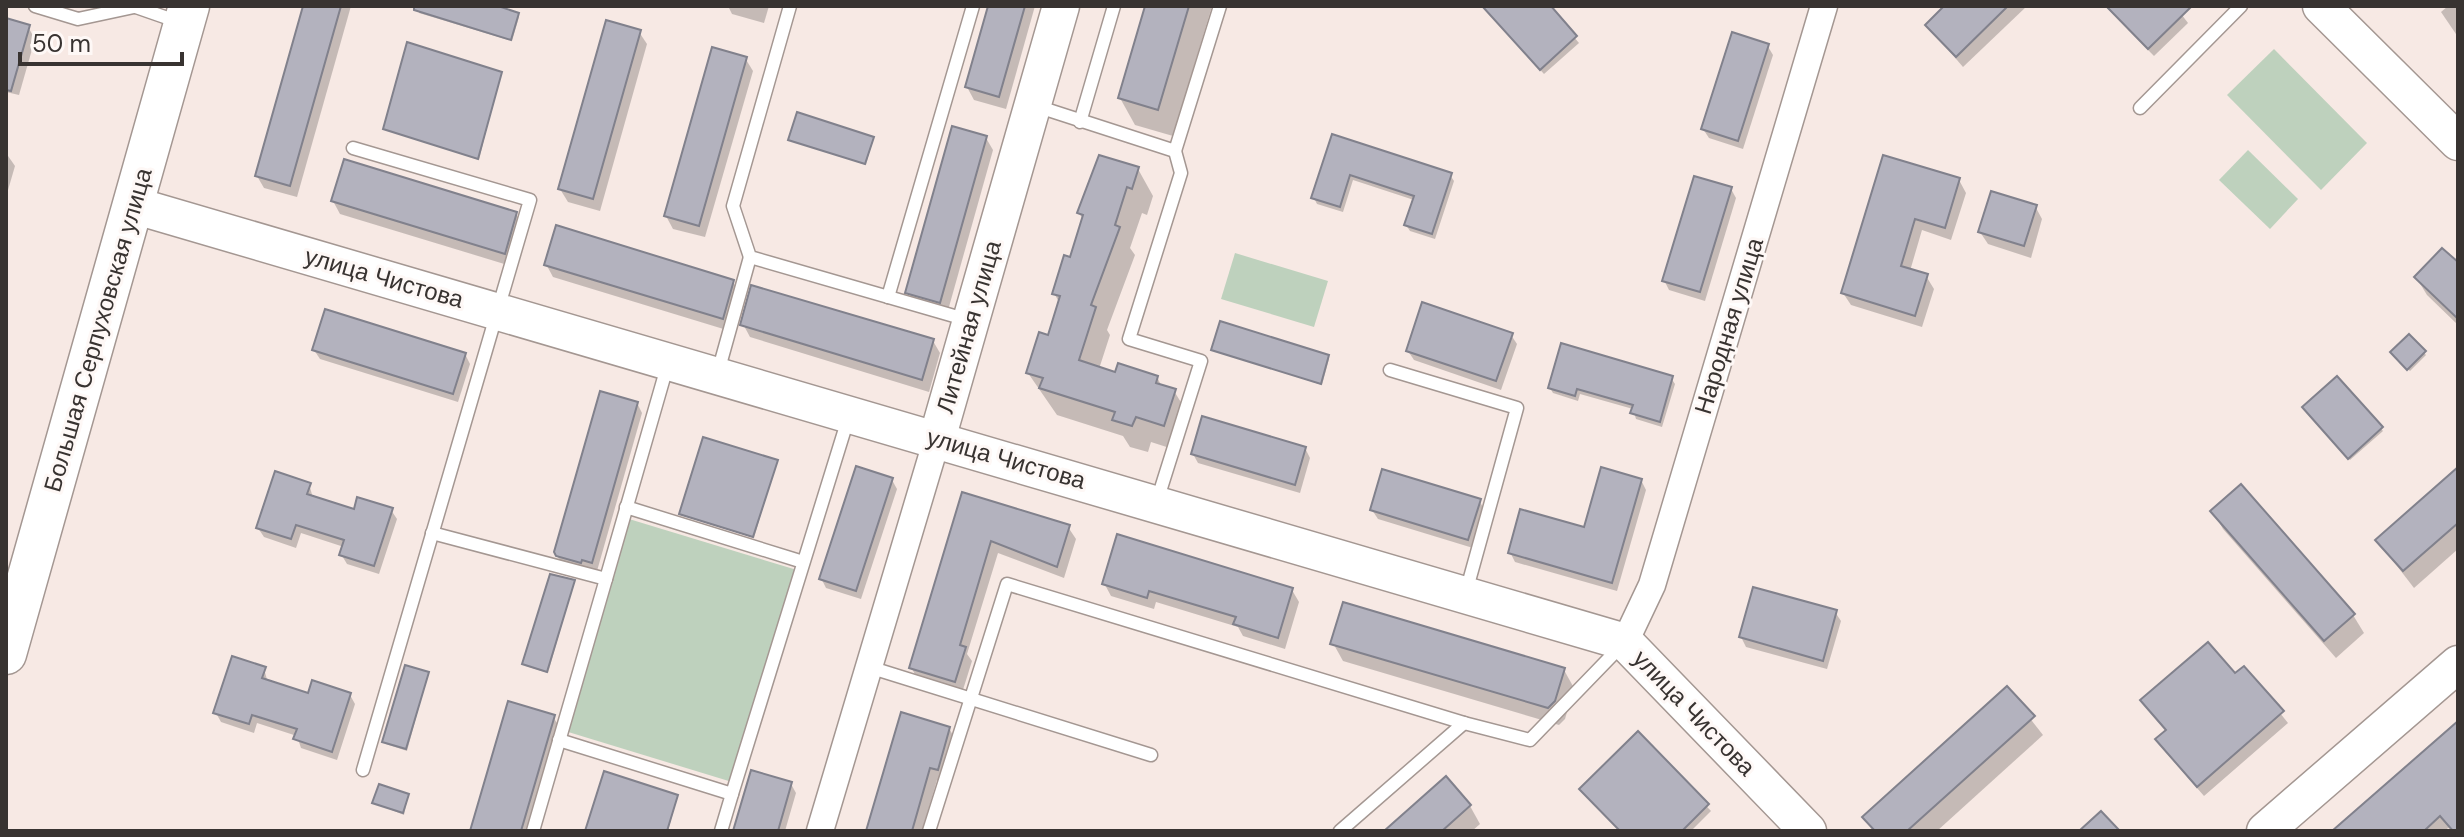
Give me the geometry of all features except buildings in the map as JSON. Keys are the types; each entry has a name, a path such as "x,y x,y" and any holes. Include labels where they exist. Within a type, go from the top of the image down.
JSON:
{"main road":[{"name":"Большая Серпуховская улица","path":"6,654 187,15"}],"street":[{"name":"Литейная улица","path":"820,831 1061,6"},
{"name":"Народная улица","path":"1625,642 1652,585 1824,6"},
{"path":"2321,6 2458,142"},
{"name":"улица Чистова","path":"133,205 1625,642 1808,831"},
{"path":"2265,831 2458,664"}],"lane":[{"path":"35,6 78,19 134,7 187,15"},
{"path":"717,375 750,257 733,206 790,6"},
{"path":"888,297 973,6"},
{"path":"1080,122 1114,6"},
{"path":"1156,504 1201,361 1129,339 1181,173 1175,151 1220,6"},
{"path":"2140,108 2241,6"},
{"path":"1033,105 1175,151"},
{"path":"353,148 530,200 363,770"},
{"path":"750,257 971,321"},
{"path":"533,831 669,361"},
{"path":"1390,370 1517,408 1465,595"},
{"path":"721,831 849,414"},
{"path":"626,507 803,562"},
{"path":"432,533 606,579"},
{"path":"929,831 1007,584 1464,723 1530,740 1625,642"},
{"path":"869,667 1151,755"},
{"path":"1340,831 1464,723"},
{"path":"559,740 732,794"}],"green space":[{"path":"2274,49 2367,143 2321,190 2227,95"},
{"path":"2248,150 2298,199 2270,229 2219,180"},
{"path":"1235,253 1328,281 1314,327 1221,299"},
{"path":"629,519 797,570 732,782 565,731"}]}
